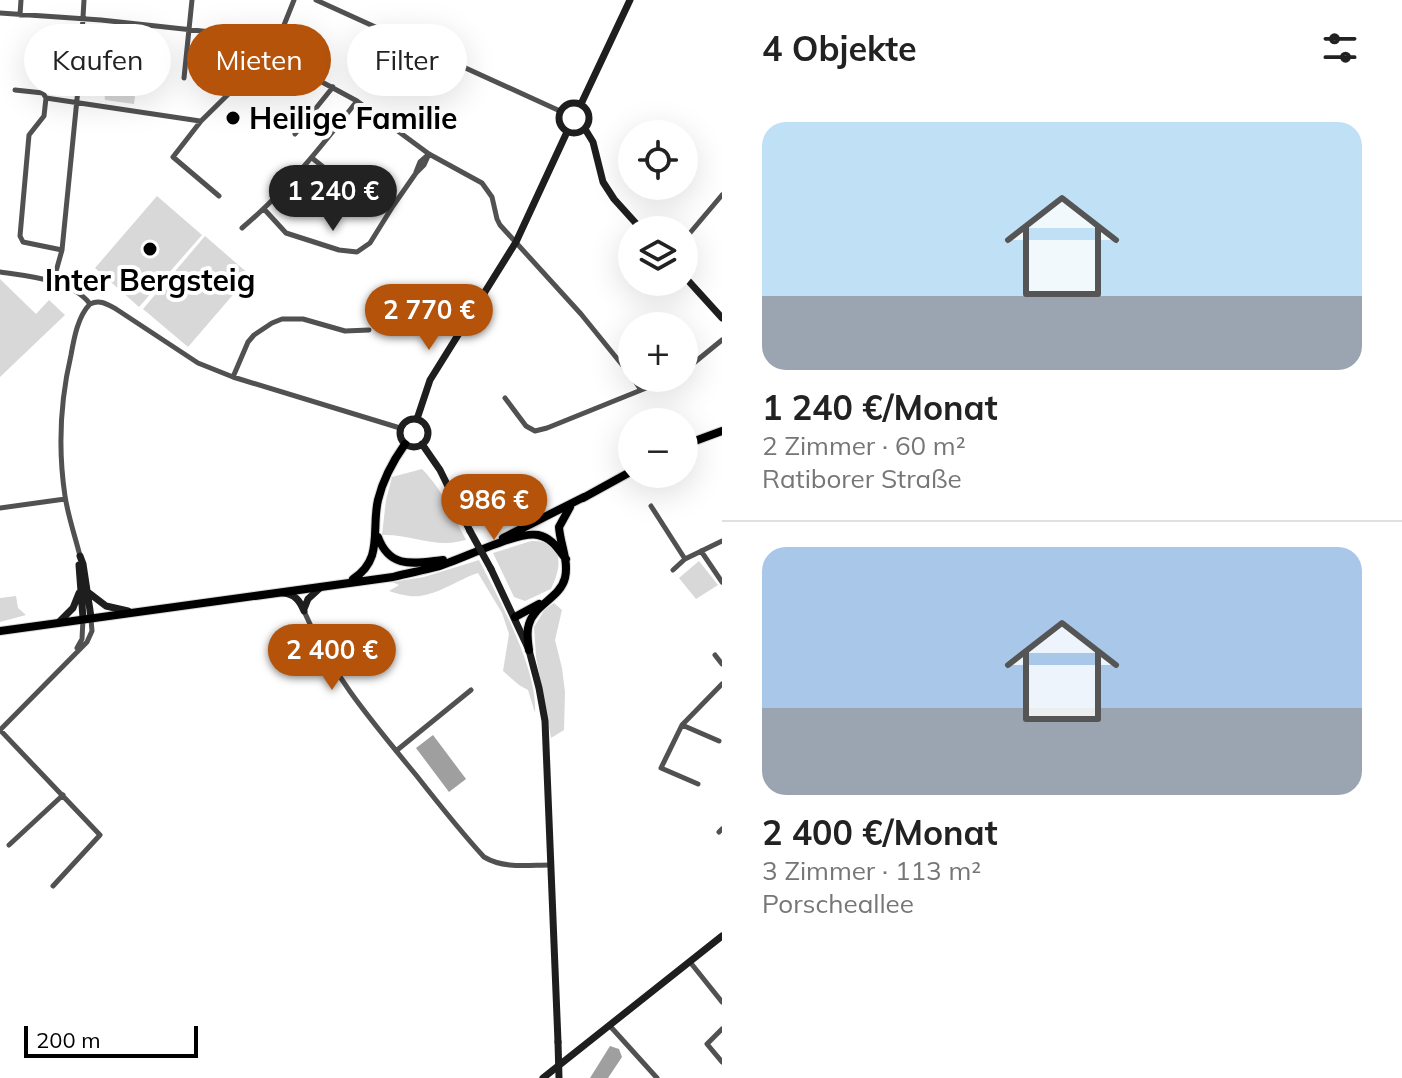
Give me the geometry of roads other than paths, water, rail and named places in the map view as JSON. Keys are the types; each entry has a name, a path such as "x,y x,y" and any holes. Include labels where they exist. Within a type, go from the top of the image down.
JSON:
{"main road":[{"path":"581,104 630,0"},
{"path":"567,104 581,104 589,115 585,129 577,133 567,132 560,126 560,111 567,104"},
{"path":"585,129 593,142 603,182 629,216"},
{"path":"417,419 430,380 516,242 567,132"},
{"path":"698,291 722,318"},
{"path":"417,419 427,429 427,438 416,447 405,444 400,428 404,422 417,419"},
{"path":"698,440 722,431"},
{"path":"353,579 372,557 382,486 405,444"},
{"path":"422,444 440,470 515,617 529,650 539,688 545,721 559,1078"},
{"path":"0,631 393,573 443,560 506,536 618,479"},
{"path":"498,544 584,497"},
{"path":"515,617 554,595 563,582 566,559 559,527 570,507"},
{"path":"376,529 383,549 401,562 443,560"},
{"path":"304,611 311,594 326,585 393,577 436,567 524,536 541,536 553,543 566,559"},
{"path":"80,556 80,587 87,618"},
{"path":"80,556 88,592 87,618"},
{"path":"60,621 73,608 80,587"},
{"path":"88,592 106,606 130,612"},
{"path":"273,592 294,596 304,611"},
{"path":"529,650 529,623 547,600"},
{"path":"543,1078 722,936"}],"street":[{"path":"20,15 21,0"},
{"path":"53,282 62,250 84,0"},
{"path":"190,24 192,0"},
{"path":"284,24 294,0"},
{"path":"316,0 560,111"},
{"path":"0,13 187,29"},
{"path":"184,78 187,49"},
{"path":"295,134 333,87 429,154 482,183 492,197 497,219 618,360"},
{"path":"15,90 43,93 46,98 44,116 29,135 20,236 23,242 62,250"},
{"path":"219,196 173,157 201,121 226,96"},
{"path":"46,98 201,121"},
{"path":"242,228 312,158 357,101"},
{"path":"264,209 286,233 339,250 357,252 370,243 420,162 429,154"},
{"path":"312,158 347,186 393,206"},
{"path":"698,223 722,195"},
{"path":"264,224 270,216"},
{"path":"0,272 53,282 80,293 90,304"},
{"path":"80,556 65,499 60,435 62,403 74,339 84,311 96,301 116,309 198,363 233,377 400,428"},
{"path":"233,377 248,342 254,335 282,319 303,319 345,331 369,330"},
{"path":"698,360 722,340"},
{"path":"505,398 526,426 535,431 636,392"},
{"path":"0,508 65,499"},
{"path":"651,506 685,559"},
{"path":"673,570 685,559 722,541"},
{"path":"701,551 722,582"},
{"path":"304,611 317,641 336,671 396,751 484,857 504,865 551,865"},
{"path":"53,886 100,835 0,730 90,637 92,631 87,618"},
{"path":"715,655 722,664"},
{"path":"698,784 661,768 682,725 722,684"},
{"path":"396,751 471,690"},
{"path":"682,725 719,741"},
{"path":"9,845 63,795"},
{"path":"690,962 722,1002"},
{"path":"610,1026 657,1078"},
{"path":"722,1029 707,1044 722,1062"}],"place":[{"name":"Heilige Familie","path":"233,118"},
{"name":"Inter Bergsteig","path":"150,249"}]}
